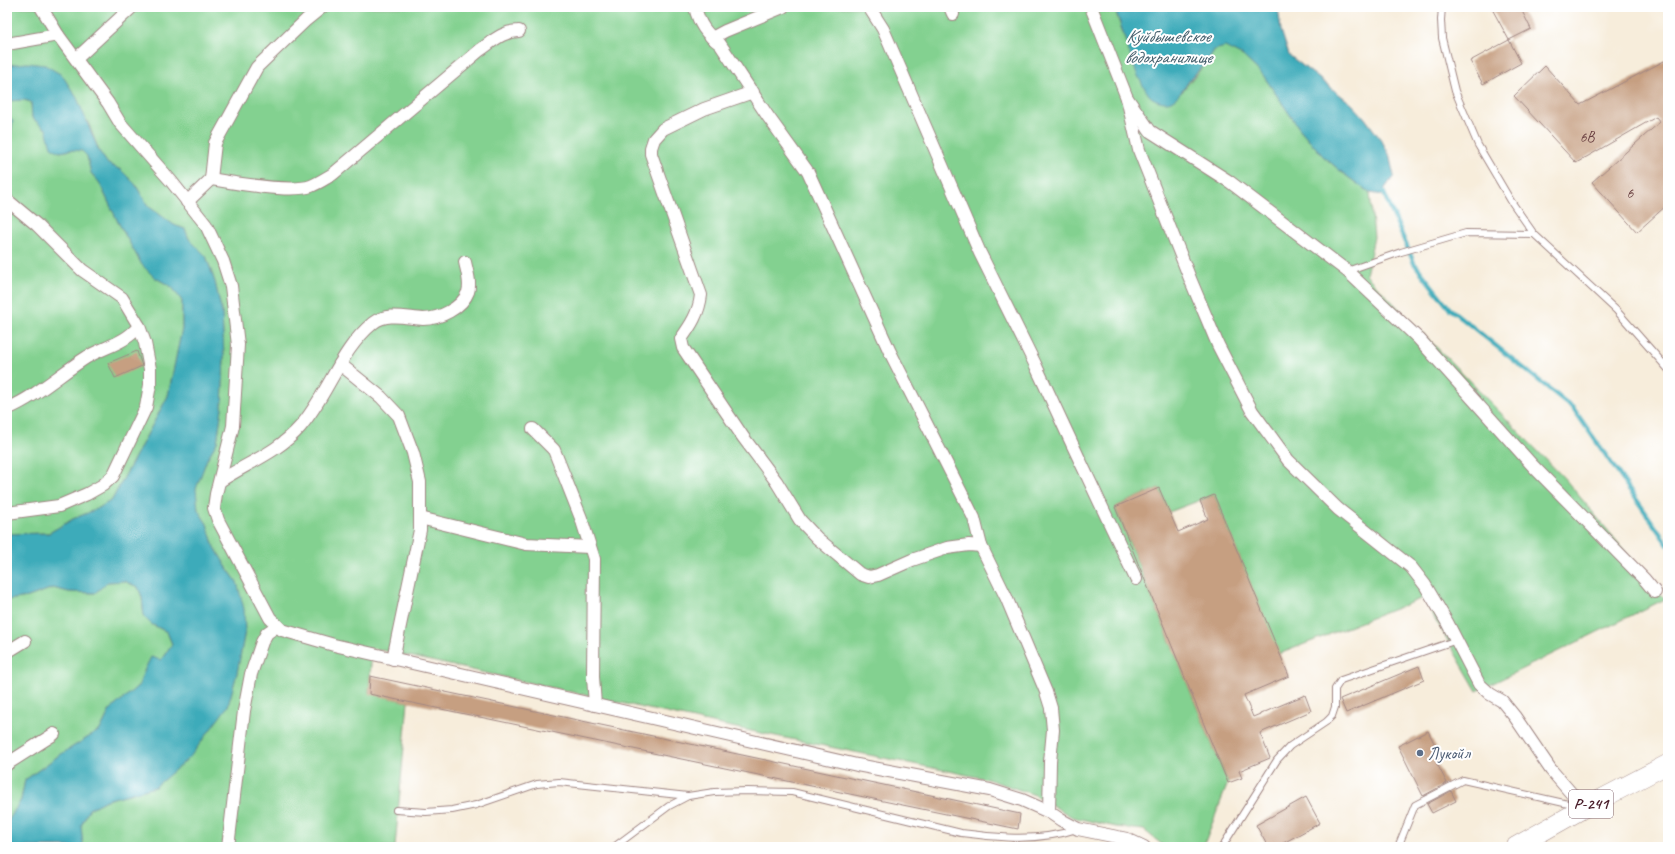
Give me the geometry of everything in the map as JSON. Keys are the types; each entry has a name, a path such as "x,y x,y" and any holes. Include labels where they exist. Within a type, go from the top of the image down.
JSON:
{"highway":[{"name":"Р-241","path":"1515,847 1584,808 1668,764"}],"street":[{"path":"41,7 58,35 108,102 120,123 206,225 223,261 231,286 238,345 233,426 214,508 218,520 270,618 282,630 334,646 857,765 990,790 1022,800 1049,812 1078,829 1127,839 1144,847"},
{"path":"76,59 132,7"},
{"path":"187,202 211,179 215,143 257,67 306,20 322,7"},
{"path":"695,7 698,21 712,38 720,44 767,115 808,172 890,352 974,518 982,546 1006,597 1046,692 1051,708 1053,730 1050,762 1049,812"},
{"path":"712,38 725,31 783,7"},
{"path":"869,7 883,29 980,253 1035,364 1136,579"},
{"path":"1091,7 1126,98 1139,150 1191,281 1218,344 1252,411 1288,460 1338,509 1411,567 1425,585 1457,640 1479,684 1507,707 1551,770 1584,808"},
{"path":"211,179 237,184 300,189 316,184 333,174 480,50 510,31 519,31"},
{"path":"7,44 58,35"},
{"path":"753,92 704,109 663,129 654,139 651,148 701,295 700,307 695,319 682,340 683,348 743,437 776,481 800,520 817,538 860,574 868,577 878,575 912,560 947,548 969,545 982,546"},
{"path":"1126,98 1150,131 1230,182 1347,271 1419,339 1533,466 1646,580 1655,592"},
{"path":"7,200 37,225 82,270 122,298 139,326 145,343 150,369 150,386 146,407 113,476 103,485 87,494 58,506 7,512"},
{"path":"220,481 264,457 300,428 319,402 340,364 359,337 381,318 397,316 430,318 447,312 460,304 468,292 469,280 465,262"},
{"path":"7,409 20,403 51,384 100,350 133,334 139,326"},
{"path":"340,364 381,397 399,416 417,467 420,482 420,530 393,659"},
{"path":"533,429 554,450 581,518 594,560 593,677 595,705"},
{"path":"420,518 526,544 590,547"},
{"path":"228,847 244,711 252,674 262,642 267,632 277,626"},
{"path":"7,652 25,641"},
{"path":"7,764 54,734"}],"lane":[{"path":"1442,7 1442,38 1454,90 1478,145 1511,201 1534,234 1616,310 1668,369"},
{"path":"1347,271 1401,252 1466,233 1534,234"},
{"path":"1222,847 1277,760 1290,746 1332,716 1335,708 1335,689 1341,680 1457,640"},
{"path":"1398,847 1415,805 1463,780 1584,808"},
{"path":"396,810 426,812 452,810 476,805 536,784 559,782 688,796 721,792 792,792 961,833 986,836 1016,838 1058,835 1078,829"},
{"path":"614,847 669,806 688,796"}],"green space":[{"path":"7,7 1114,7 1135,68 1150,96 1182,92 1214,50 1225,46 1243,56 1263,75 1299,128 1323,156 1370,193 1374,237 1366,275 1565,479 1665,599 1477,691 1423,598 1279,654 1214,495 1169,512 1159,488 1115,507 1228,783 1203,847 1165,847 1144,830 1116,827 1072,817 1035,795 987,779 712,723 372,648 369,693 408,702 395,847 83,847 81,826 89,809 106,800 155,787 228,706 237,673 245,631 237,582 213,544 207,524 198,510 195,489 207,459 217,442 222,408 224,357 222,313 215,282 206,256 189,239 185,229 174,225 148,206 135,184 121,170 108,164 99,151 88,122 7,65"},
{"path":"24,100 31,102 32,118 46,129 60,152 82,150 87,156 91,173 99,182 118,222 142,265 154,277 172,287 182,301 182,329 168,396 112,500 97,509 73,519 49,533 7,534 7,138 11,134 7,113 7,101"},
{"path":"124,581 138,587 142,597 144,617 151,624 167,632 172,644 161,660 144,671 139,685 110,710 100,730 58,756 25,780 21,800 7,823 7,600 28,597 53,588 69,592 95,593 107,582"}],"water":[{"name":"Куйбышевское водохранилище","path":"1114,7 1278,7 1281,30 1289,55 1352,104 1382,141 1389,154 1394,176 1383,191 1383,195 1370,193 1323,156 1299,128 1263,75 1243,56 1225,47 1214,50 1206,62 1174,99 1168,102 1162,102 1151,97 1137,74"},
{"path":"27,63 45,65 62,75 77,98 99,151 108,164 121,170 135,184 148,206 174,225 185,229 189,239 206,256 215,282 222,313 224,357 222,408 217,442 207,459 196,489 198,510 207,524 213,544 237,582 244,609 245,631 237,673 228,706 190,757 155,787 106,800 89,809 81,826 83,847 7,847 7,823 21,800 25,780 58,756 100,730 110,710 139,685 151,657 161,660 172,644 167,632 151,624 144,617 142,597 138,587 124,581 108,582 95,593 69,592 53,588 28,597 7,600 7,534 49,533 73,519 97,509 112,500 168,396 182,329 182,301 172,287 154,277 142,265 118,222 99,182 91,173 87,156 82,151 71,150 60,152 51,147 46,129 32,118 31,102 24,100 7,101 7,65"},
{"path":"7,113 13,121 11,134 7,138"}],"building":[{"path":"1491,7 1520,7 1531,29 1509,40"},
{"path":"1509,40 1521,63 1483,84 1470,61"},
{"path":"1668,59 1668,204 1637,232 1592,182 1660,122 1656,117 1576,163 1514,96 1545,66 1580,105"},
{"path":"137,351 142,366 115,378 108,363"},
{"path":"1159,488 1178,532 1208,519 1200,501 1214,495 1289,676 1244,695 1253,717 1305,695 1311,711 1260,733 1270,758 1239,771 1242,778 1228,783 1115,507"},
{"path":"1419,666 1424,680 1346,713 1340,699"},
{"path":"370,676 1020,814 1018,829 369,694"},
{"name":"Лукойл","path":"1428,731 1442,759 1436,762 1447,783 1423,796 1398,746"},
{"path":"1451,791 1456,801 1432,813 1427,804"},
{"path":"1306,797 1320,823 1276,847 1268,847 1256,825"}],"waterway":[{"path":"1380,187 1414,263 1449,308 1573,408 1668,545"}],"place":[{"name":"Лукойл","path":"1420,753"}]}
